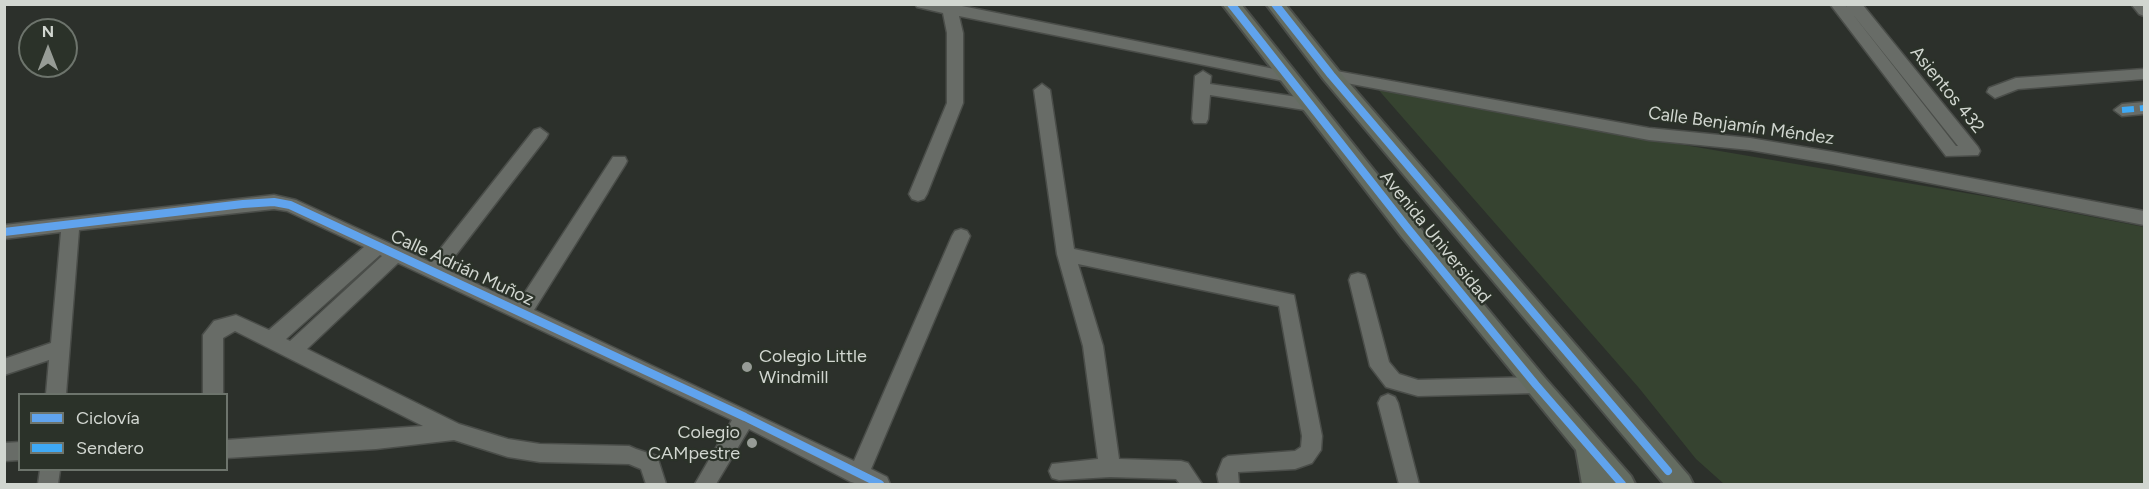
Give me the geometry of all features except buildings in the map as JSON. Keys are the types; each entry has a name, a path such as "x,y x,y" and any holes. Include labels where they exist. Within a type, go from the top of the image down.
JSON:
{"main road":[{"name":"Avenida Universidad","path":"1231,4 1536,385 1622,484"},
{"name":"Avenida Universidad","path":"1275,4 1331,75 1678,480"},
{"path":"1589,448 1595,484"}],"street":[{"path":"922,4 1289,77"},
{"name":"Asientos 432","path":"1838,4 1896,68 1972,151 1952,152 1896,68 1853,4"},
{"path":"2138,4 2145,11"},
{"path":"918,194 955,103 955,33 950,9"},
{"path":"1200,119 1205,62"},
{"path":"1995,92 2016,84 2145,74"},
{"name":"Calle Benjamín Méndez","path":"1331,75 1649,134 1750,144 1833,158 2145,218"},
{"path":"1202,88 1311,105"},
{"path":"1042,90 1065,254 1093,346 1110,468"},
{"path":"2122,110 2145,108"},
{"path":"433,271 540,134"},
{"path":"522,313 619,161"},
{"name":"Calle Adrián Muñoz","path":"4,232 274,202 290,205 745,417 880,484"},
{"path":"56,393 71,225"},
{"path":"858,475 961,236"},
{"path":"271,340 378,246"},
{"path":"292,351 396,254"},
{"path":"1065,254 1287,300 1312,436 1311,450 1305,457 1295,460 1235,463 1229,475"},
{"path":"1358,280 1380,366 1394,381 1418,388 1536,385"},
{"path":"213,393 213,335 221,327 236,323 454,430 508,448 540,453 629,455 650,463 656,484"},
{"path":"4,367 60,348"},
{"path":"1388,402 1409,484"},
{"path":"705,484 745,417"},
{"path":"228,449 376,440 454,430"},
{"path":"1059,471 1110,468 1186,477"}],"green space":[{"path":"1376,87 1532,119 1995,198 2144,227 2144,484 1724,484 1696,459 1639,388"}],"marked path":[{"path":"2122,110 2144,108"}],"cycle path":[{"path":"1231,4 1409,230 1536,385 1622,484"},
{"path":"1275,4 1331,75 1668,471"},
{"path":"4,232 243,204 274,202 290,205 745,417 880,484"}],"place":[{"name":"Colegio Little Windmill","path":"747,367"},
{"name":"Colegio CAMpestre","path":"752,443"}]}
